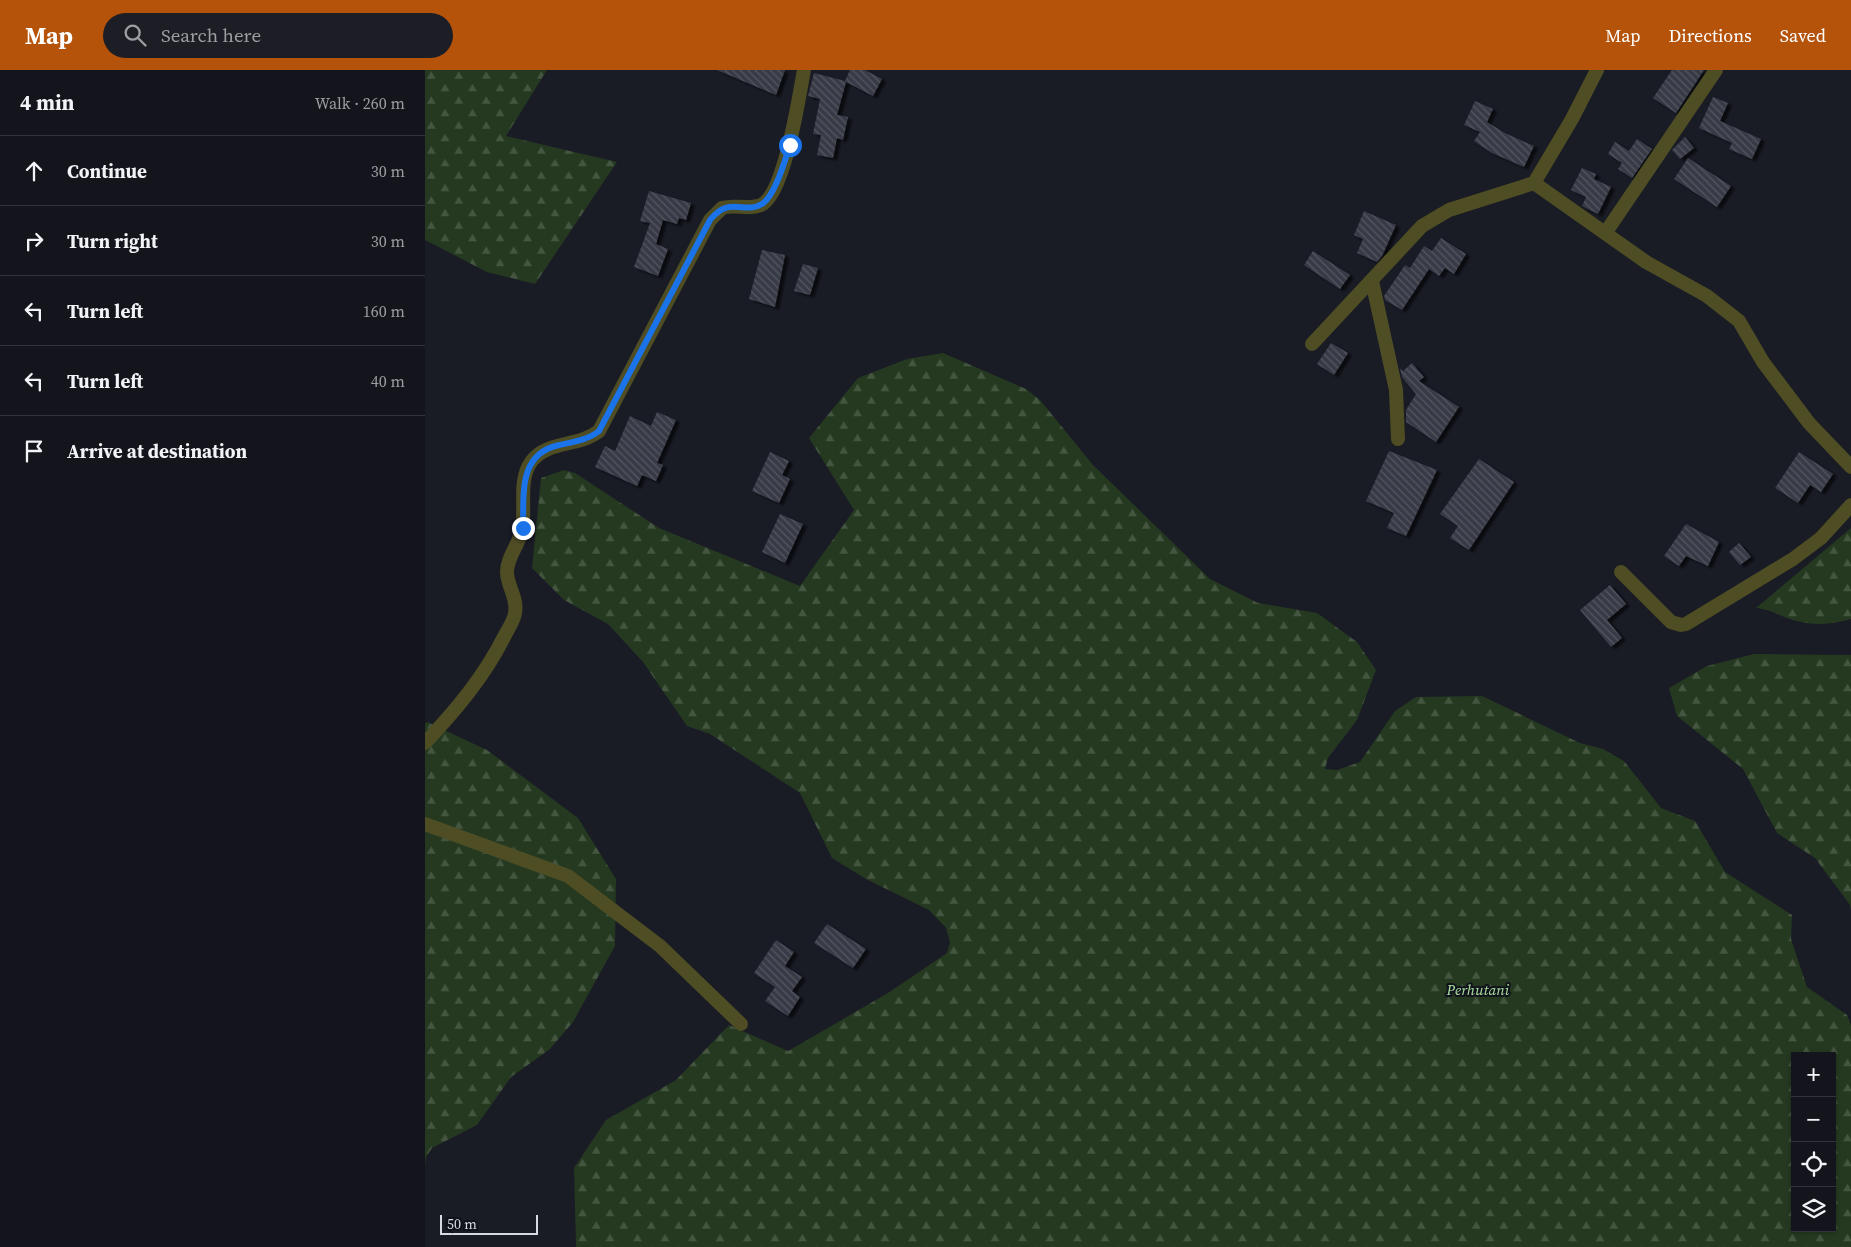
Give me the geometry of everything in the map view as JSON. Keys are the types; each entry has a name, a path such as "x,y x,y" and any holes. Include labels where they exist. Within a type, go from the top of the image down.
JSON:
{"street":[{"path":"425,743 479,680 500,646 515,614 515,604 508,580 508,566 523,528 525,481 529,465 547,450 578,441 599,431 710,220 722,208 756,206 768,198 790,145 804,70"},
{"path":"1312,344 1422,226 1449,210 1534,183 1572,119 1597,70"},
{"path":"1606,232 1716,70"},
{"path":"1534,183 1646,262 1707,296 1739,321 1763,362 1809,423 1851,467"},
{"path":"1372,281 1396,390 1398,439"},
{"path":"1621,572 1671,622 1681,625 1686,624 1793,559 1821,538 1851,505"},
{"path":"425,824 568,876 660,946 741,1024"}],"green space":[{"path":"425,70 547,70 506,136 617,162 535,284 487,272 425,240"},
{"name":"Perhutani","path":"943,353 1026,389 1040,400 1093,465 1210,579 1258,603 1317,613 1357,642 1376,670 1357,720 1328,758 1325,769 1337,770 1360,762 1395,711 1416,697 1482,696 1580,743 1603,749 1624,761 1661,808 1695,821 1725,872 1792,915 1791,939 1807,987 1847,1015 1851,1025 1851,1247 576,1247 574,1168 606,1120 676,1080 729,1025 788,1051 888,993 947,953 950,942 946,928 929,910 866,879 832,858 800,793 710,734 687,726 643,662 608,624 564,600 532,568 541,478 564,470 575,473 659,528 800,586 854,510 809,438 858,378 907,359"},
{"path":"1851,528 1851,619 1811,624 1756,608"},
{"path":"1754,654 1851,655 1851,911 1850,905 1815,858 1777,833 1743,769 1677,716 1669,688 1707,666"},
{"path":"427,722 487,750 578,818 616,879 615,946 573,1022 550,1049 511,1077 477,1125 432,1148 426,1157 425,1166 425,724"}],"building":[{"path":"717,70 785,70 776,95"},
{"path":"850,70 865,70 882,79 873,96 846,82 837,115 848,117 843,140 837,138 833,158 817,155 821,135 813,134 820,99 808,96 814,73 845,81"},
{"path":"1672,70 1704,70 1676,113 1653,98"},
{"path":"1713,97 1728,103 1720,121 1761,139 1752,159 1729,149 1732,143 1699,128"},
{"path":"1475,101 1493,109 1487,122 1505,133 1534,146 1524,167 1492,153 1474,141 1480,132 1464,125"},
{"path":"1685,137 1694,148 1680,159 1672,150"},
{"path":"1637,139 1652,149 1632,178 1618,169 1622,163 1608,154 1615,142 1629,151"},
{"path":"1688,158 1731,186 1717,207 1674,179"},
{"path":"1582,168 1596,174 1594,179 1611,187 1598,214 1582,206 1586,197 1571,190"},
{"path":"649,191 691,203 686,220 679,218 677,224 663,220 656,244 668,249 658,276 634,267 650,223 640,221"},
{"path":"1364,211 1396,225 1382,256 1377,262 1357,253 1363,239 1354,235"},
{"path":"1441,238 1466,254 1454,274 1445,268 1439,276 1429,269 1402,310 1385,300 1384,296 1405,265 1410,268 1424,246 1432,251"},
{"path":"762,250 785,255 775,307 749,299"},
{"path":"1313,251 1350,275 1340,289 1304,265"},
{"path":"803,264 818,268 810,295 794,291"},
{"path":"1331,343 1348,353 1334,375 1317,364"},
{"path":"1412,363 1424,377 1419,381 1459,407 1436,442 1406,422 1406,410 1416,394 1402,377 1400,368 1403,371"},
{"path":"657,412 676,420 657,463 663,465 656,481 642,475 637,486 595,467 605,446 615,451 630,416 651,426"},
{"path":"1389,451 1437,470 1406,536 1387,528 1394,513 1366,501"},
{"path":"770,452 789,461 782,475 790,479 779,503 752,491"},
{"path":"1799,452 1833,474 1821,492 1810,485 1798,503 1775,488"},
{"path":"1479,459 1514,482 1469,550 1450,538 1458,526 1440,514"},
{"path":"780,514 803,524 785,563 762,552"},
{"path":"1686,524 1719,542 1708,566 1686,556 1679,566 1664,556"},
{"path":"1739,543 1751,557 1740,565 1729,552"},
{"path":"1610,585 1626,604 1607,620 1622,638 1611,647 1580,610"},
{"path":"827,924 866,949 853,968 814,943"},
{"path":"776,940 794,952 785,966 802,977 792,991 800,997 788,1016 765,1001 775,987 754,973"}],"route":[{"path":"523,528 525,474 532,461 540,453 555,446 578,441 599,431 694,247 714,214 722,208 730,206 756,206 763,204 776,183 790,145"}]}
